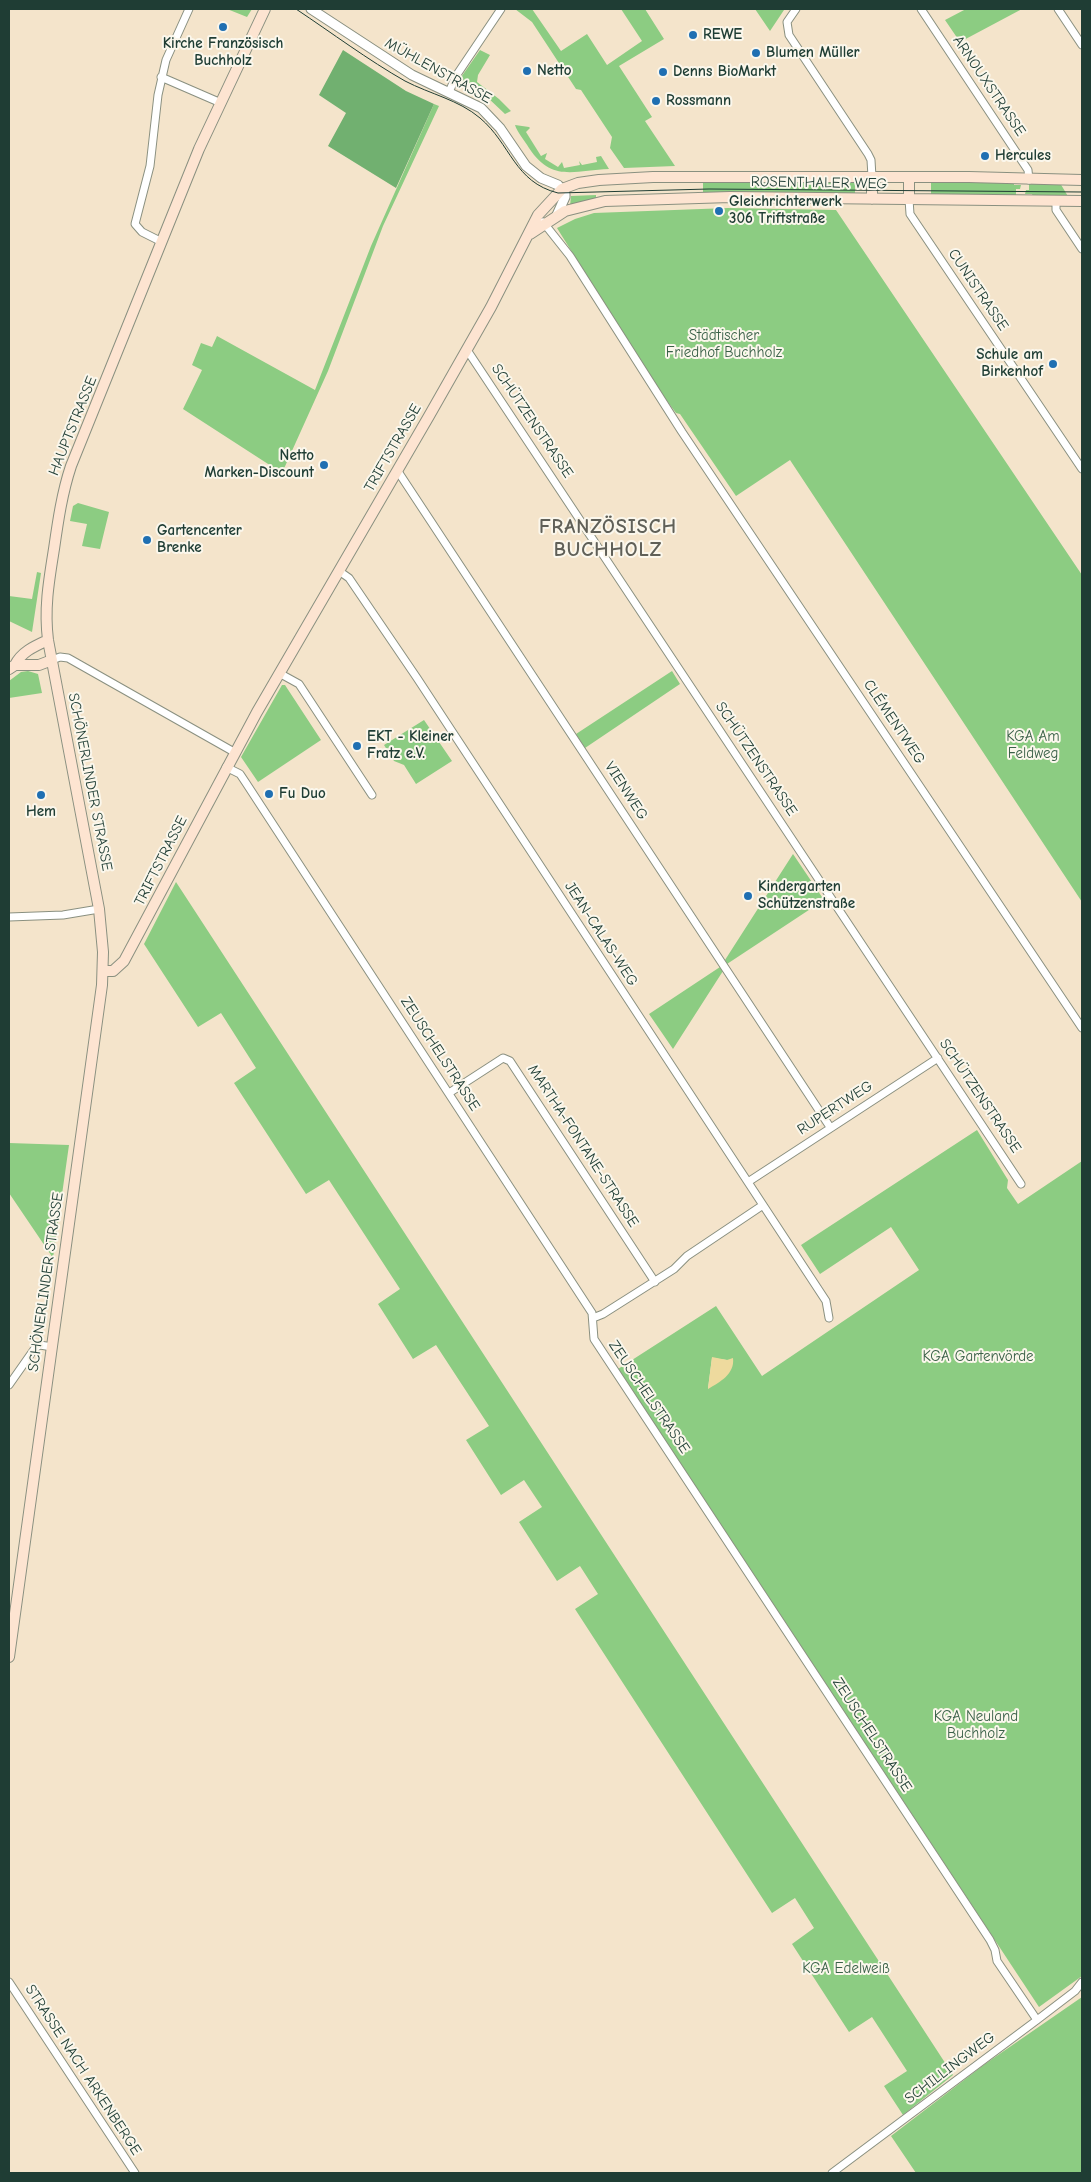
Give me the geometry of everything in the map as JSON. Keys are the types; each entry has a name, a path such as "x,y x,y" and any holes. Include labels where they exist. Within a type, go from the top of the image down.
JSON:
{"main road":[{"name":"HAUPTSTRASSE","path":"52,660 46,622 47,594 65,484 199,148 265,9"},
{"path":"872,177 872,199"},
{"name":"ROSENTHALER WEG","path":"562,189 578,183 619,178 910,177 1082,180"},
{"path":"910,177 910,199"},
{"name":"TRIFTSTRASSE","path":"103,971 113,970 124,961 234,752 466,350 529,234 542,220 562,189"},
{"name":"ROSENTHALER WEG","path":"558,215 582,206 605,201 730,197 1082,201"},
{"name":"TRIFTSTRASSE","path":"542,220 558,215"},
{"path":"12,667 18,657 48,640"},
{"path":"12,667 39,665 52,660"},
{"name":"SCHÖNERLINDER STRASSE","path":"9,1657 103,971 102,932 99,910 52,660"}],"street":[{"path":"162,242 142,232 135,224 150,166 161,77 169,52 189,9"},
{"name":"MÜHLENSTRASSE","path":"311,9 398,66 470,101 489,115 526,166 541,178 562,189"},
{"path":"449,92 456,76 500,9"},
{"path":"796,9 787,22 789,35 868,154 872,168 872,177"},
{"name":"ARNOUXSTRASSE","path":"921,9 1028,170 1029,180"},
{"path":"1058,9 1082,45"},
{"path":"161,77 221,103"},
{"path":"558,215 565,197 562,189"},
{"name":"CUNISTRASSE","path":"910,199 910,214 1082,469"},
{"path":"1056,201 1056,210 1082,249"},
{"name":"CLÉMENTWEG","path":"542,220 570,256 682,432 1082,1028"},
{"name":"SCHÜTZENSTRASSE","path":"466,350 1021,1184"},
{"name":"VIENWEG","path":"397,470 830,1127"},
{"name":"JEAN-CALAS-WEG","path":"339,571 349,578 417,678 826,1301 830,1318"},
{"path":"52,660 60,657 68,658 234,752"},
{"path":"279,673 299,684 372,795"},
{"name":"ZEUSCHELSTRASSE","path":"226,767 240,774 246,782 522,1203 593,1318 594,1339 990,1940 995,1950 997,1961 1037,2020"},
{"path":"9,917 63,915 99,910"},
{"name":"MARTHA-FONTANE-STRASSE","path":"449,1093 503,1058 510,1061 654,1282"},
{"name":"RUPERTWEG","path":"748,1182 938,1058"},
{"path":"593,1318 674,1269 687,1256 763,1205"},
{"path":"9,1385 35,1348 40,1345 52,1347"},
{"name":"STRASSE NACH ARKENBERGE","path":"9,1982 135,2173"},
{"name":"SCHILLINGWEG","path":"832,2173 1037,2020 1074,1991 1082,1982"}],"green space":[{"path":"227,9 252,9 247,17"},
{"path":"515,9 532,9 561,51 587,34 607,65 642,41 621,9 645,9 664,39 619,66 652,117 645,121 675,166 624,168 610,148 612,137 581,90 576,89 532,22"},
{"path":"755,9 783,9 784,10 770,31"},
{"path":"966,9 1022,9 960,42 945,20"},
{"path":"343,50 406,91 434,104 396,188 328,146 346,113 319,95"},
{"path":"480,50 490,55 478,75 477,82 511,111 505,114 487,97 457,83"},
{"path":"434,104 439,106 383,226 328,371 282,473 183,409 202,370 192,365 201,343 212,347 217,336 315,390 371,246"},
{"path":"515,125 529,127 526,132 541,156 547,153 545,159 558,167 562,162 564,168 580,165 579,161 582,165 597,162 596,157 601,156 609,169 565,172 546,166 529,148"},
{"path":"703,180 855,180 855,195 703,195"},
{"path":"931,181 1014,182 1014,185 1021,185 1020,189 1016,189 1016,197 931,196"},
{"path":"1029,183 1060,183 1069,198 1033,197 1032,194 1025,194 1026,190 1029,190"},
{"path":"596,195 596,200 570,206 571,196"},
{"path":"728,208 836,210 1082,575 1082,902 790,460 736,496 680,414 676,413 655,385 557,228 575,219 594,213"},
{"path":"78,503 109,512 100,549 82,546 87,524 70,521 73,506"},
{"path":"37,572 41,573 32,632 9,621 9,596 32,599"},
{"path":"28,671 38,674 42,693 9,698 9,681 21,672"},
{"path":"672,671 680,684 585,748 576,734"},
{"path":"282,685 285,685 321,740 258,782 241,757"},
{"path":"424,720 452,761 416,784 404,765 394,761 384,745"},
{"path":"793,854 824,900 727,964 725,960"},
{"name":"KGA Edelweiß","path":"176,882 953,2075 903,2115 884,2086 907,2071 872,2017 849,2032 792,1944 814,1928 795,1898 772,1913 575,1609 598,1594 580,1566 557,1581 519,1522 542,1507 524,1480 501,1495 466,1440 489,1426 436,1345 413,1359 378,1304 400,1289 329,1180 306,1194 234,1083 256,1068 221,1013 198,1027 144,944"},
{"path":"720,967 723,971 673,1049 649,1014"},
{"path":"977,1130 1008,1180 1007,1188 1018,1204 1082,1161 1082,1976 1039,2007 618,1369 716,1306 762,1376 919,1270 891,1227 820,1274 801,1245","holes":["712,1358 727,1360 708,1389"]},
{"path":"9,1143 69,1145 53,1258 9,1193"},
{"path":"1082,1997 1082,2173 916,2173 891,2136 985,2064"}],"sand":[{"path":"712,1357 727,1360 733,1358 733,1364 726,1377 708,1389"}],"tram line":[{"path":"296,9 391,73 415,86 463,106 472,112 490,128 522,171 543,188 558,193 709,189 1082,192"}],"place":[{"name":"Kirche Französisch Buchholz","path":"223,27"},
{"name":"REWE","path":"693,35"},
{"name":"Blumen Müller","path":"756,53"},
{"name":"Netto","path":"527,71"},
{"name":"Denns BioMarkt","path":"663,72"},
{"name":"Rossmann","path":"656,101"},
{"name":"Hercules","path":"985,156"},
{"name":"Gleichrichterwerk 306 Triftstraße","path":"719,211"},
{"name":"Schule am Birkenhof","path":"1053,364"},
{"name":"Netto Marken-Discount","path":"324,465"},
{"name":"Gartencenter Brenke","path":"147,540"},
{"name":"EKT - Kleiner Fratz e.V.","path":"357,746"},
{"name":"Fu Duo","path":"269,794"},
{"name":"Hem","path":"41,795"},
{"name":"Kindergarten Schützenstraße","path":"748,896"}],"district":[{"name":"FRANZÖSISCH BUCHHOLZ","path":"608,538"}],"park label":[{"name":"Städtischer Friedhof Buchholz","path":"724,344"},
{"name":"KGA Am Feldweg","path":"1033,746"},
{"name":"KGA Gartenvörde","path":"978,1357"},
{"name":"KGA Neuland Buchholz","path":"976,1726"}]}
